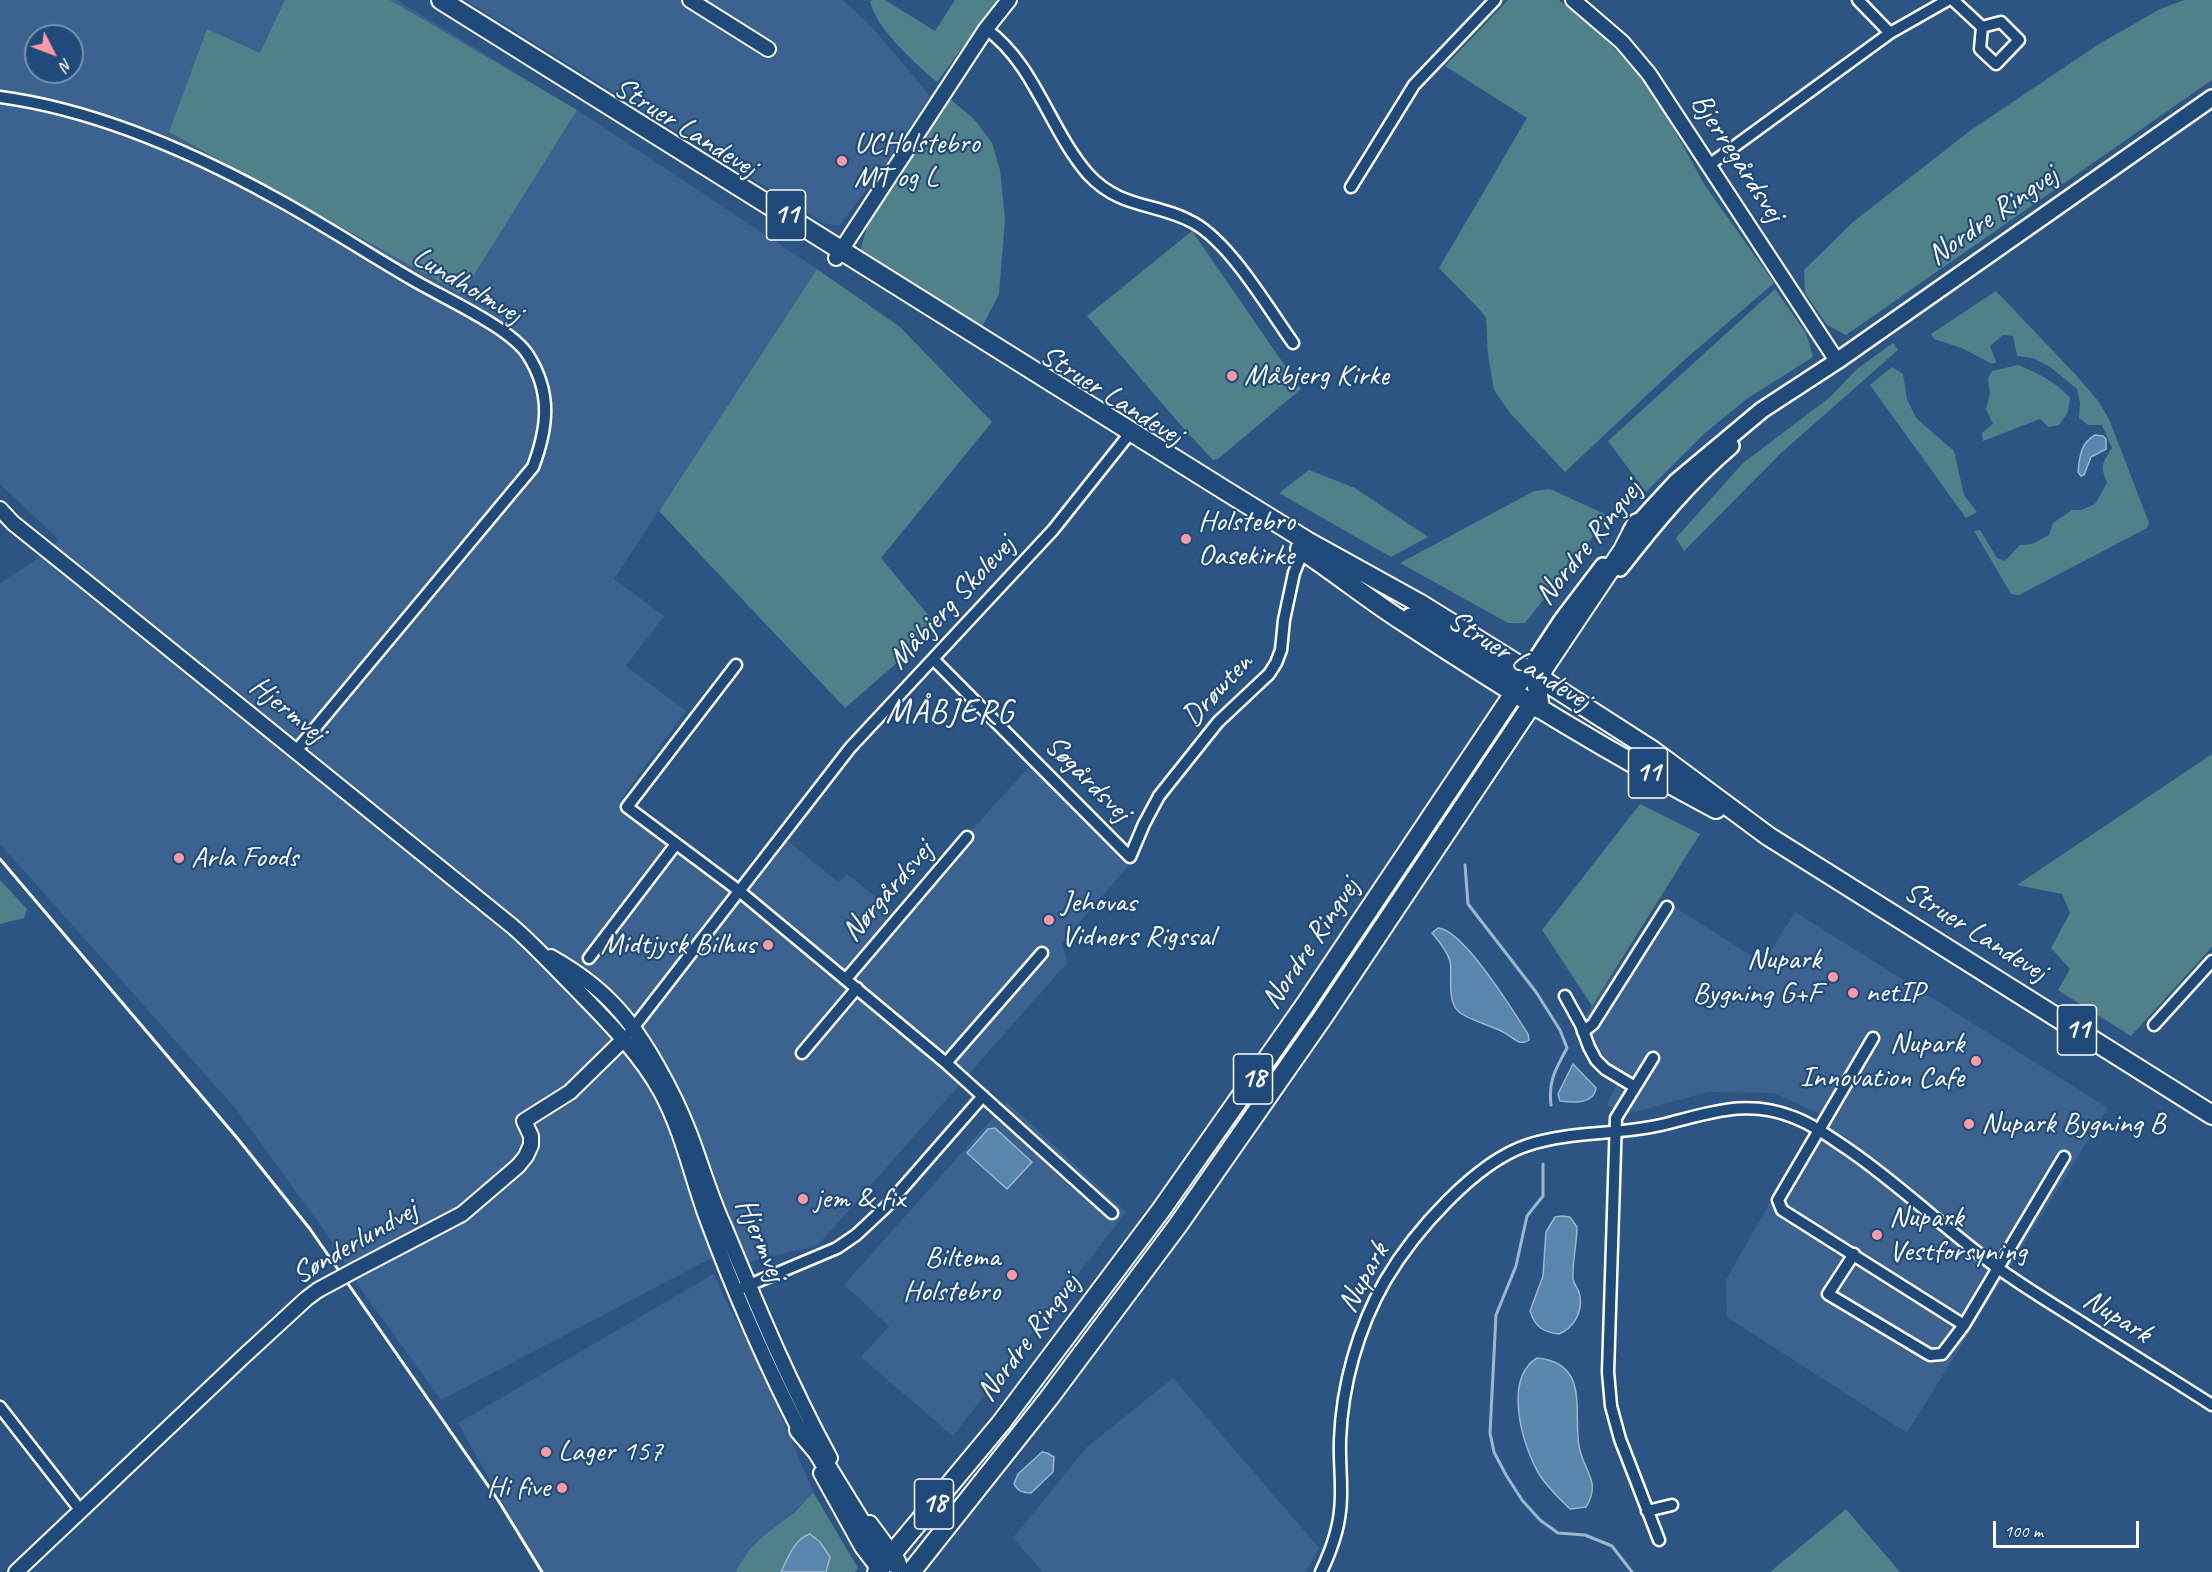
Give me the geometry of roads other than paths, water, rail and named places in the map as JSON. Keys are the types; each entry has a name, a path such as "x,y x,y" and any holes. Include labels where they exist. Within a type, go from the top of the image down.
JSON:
{"main road":[{"name":"Struer Landevej","path":"426,0 696,170 838,254"},
{"name":"Struer Landevej","path":"441,0 838,254 1305,546 1419,603 1511,661 1529,691 1641,769 1768,836 2212,1114"},
{"name":"Nordre Ringvej","path":"1637,523 1676,482 1762,410 1838,361 2212,98"},
{"name":"Nordre Ringvej","path":"891,1567 1161,1210 1291,1025 1498,714 1529,691 1557,664 1613,578 1651,528 1684,491 1728,449 1806,382"},
{"path":"1529,691 1623,550 1637,523"},
{"name":"Struer Landevej","path":"1305,546 1369,598 1529,691 1652,750 1768,836"},
{"name":"Nordre Ringvej","path":"891,1567 925,1554 1049,1398 1178,1225 1323,1017 1432,854 1529,691"},
{"path":"799,1430 817,1451 881,1555 891,1567"}],"street":[{"path":"690,0 768,50"},
{"path":"838,254 986,29 1009,0"},
{"path":"1351,187 1414,85 1495,0"},
{"name":"Bjerregårdsvej","path":"1573,0 1622,42 1649,74 1838,361"},
{"path":"1858,0 1890,33"},
{"path":"1709,165 1890,33 1948,0"},
{"path":"1953,0 1982,27"},
{"path":"986,29 999,38 1013,53 1071,150 1089,174 1110,192 1130,203 1193,223 1211,234 1227,251 1293,343"},
{"name":"Lundholmvej","path":"0,97 61,108 99,119 159,141 274,197 505,332 528,354 541,382 547,413 543,441 533,467 296,752"},
{"name":"Måbjerg Skolevej","path":"623,1040 850,748 1053,530 1128,435"},
{"name":"Hjermvej","path":"0,509 31,537 541,951 623,1040 661,1092 684,1144 705,1213 735,1291 799,1430"},
{"name":"Drøwten","path":"1130,857 1144,824 1160,796 1218,722 1269,674 1276,663 1281,650 1284,620 1294,573 1305,546"},
{"name":"Søgårdsvej","path":"933,659 1130,857"},
{"path":"736,665 627,807 738,890"},
{"name":"Nørgårdsvej","path":"846,979 967,837"},
{"path":"590,958 676,844"},
{"name":"Nørgårdsvej","path":"738,890 946,1063 1112,1213"},
{"path":"1583,1032 1593,1024 1667,907"},
{"name":"Hjermvej","path":"541,951 570,968 624,1015 674,1098 689,1131 722,1224 787,1376 891,1567"},
{"path":"946,1063 1042,953"},
{"path":"2154,1025 2212,961"},
{"name":"Nørgårdsvej","path":"802,1053 857,988"},
{"path":"1565,996 1593,1055 1600,1064 1635,1087"},
{"path":"1873,1038 1778,1200 1782,1210 1964,1325"},
{"name":"Sønderlundvej","path":"16,1572 306,1299 318,1290 462,1214 518,1166 531,1145 531,1136 524,1121 570,1092 623,1040"},
{"path":"1653,1058 1616,1118 1608,1372 1611,1406 1620,1439 1659,1540"},
{"path":"735,1291 837,1248 856,1235 886,1207 983,1096"},
{"name":"Nupark","path":"1321,1572 1331,1549 1341,1509 1340,1438 1345,1395 1355,1350 1372,1306 1402,1254 1449,1200 1506,1155 1529,1145 1552,1139 1660,1125 1713,1110 1738,1108 1769,1110 1792,1117 1819,1129 1880,1172 1997,1268 2212,1405"},
{"path":"1854,1254 1828,1294 1930,1355 1942,1354 1964,1325 2064,1157"},
{"path":"0,1407 81,1511"},
{"path":"1647,1511 1672,1505"}],"waterway":[{"path":"1465,865 1468,904 1536,992 1560,1030 1567,1048 1552,1082 1551,1105"},
{"path":"1543,1164 1543,1196 1527,1216 1516,1266 1496,1315 1490,1433 1494,1452 1522,1500 1540,1520 1558,1533 1585,1535 1612,1546 1632,1572"}],"railway":[{"path":"0,859 238,1139 310,1229 498,1500 542,1572"}],"place":[{"name":"UCHolstebro MT og L","path":"842,161"},
{"name":"Måbjerg Kirke","path":"1232,376"},
{"name":"Holstebro Oasekirke","path":"1186,539"},
{"name":"Arla Foods","path":"179,858"},
{"name":"Jehovas Vidners Rigssal","path":"1049,920"},
{"name":"Midtjysk Bilhus","path":"768,945"},
{"name":"Nupark Bygning G+F","path":"1833,977"},
{"name":"netIP","path":"1853,993"},
{"name":"Nupark Innovation Cafe","path":"1976,1061"},
{"name":"Nupark Bygning B","path":"1969,1124"},
{"name":"jem & fix","path":"803,1199"},
{"name":"Nupark Vestforsyning","path":"1877,1235"},
{"name":"Biltema Holstebro","path":"1012,1275"},
{"name":"Lager 157","path":"546,1452"},
{"name":"Hi five","path":"562,1488"}],"district":[{"name":"MÅBJERG","path":"950,713"}]}
